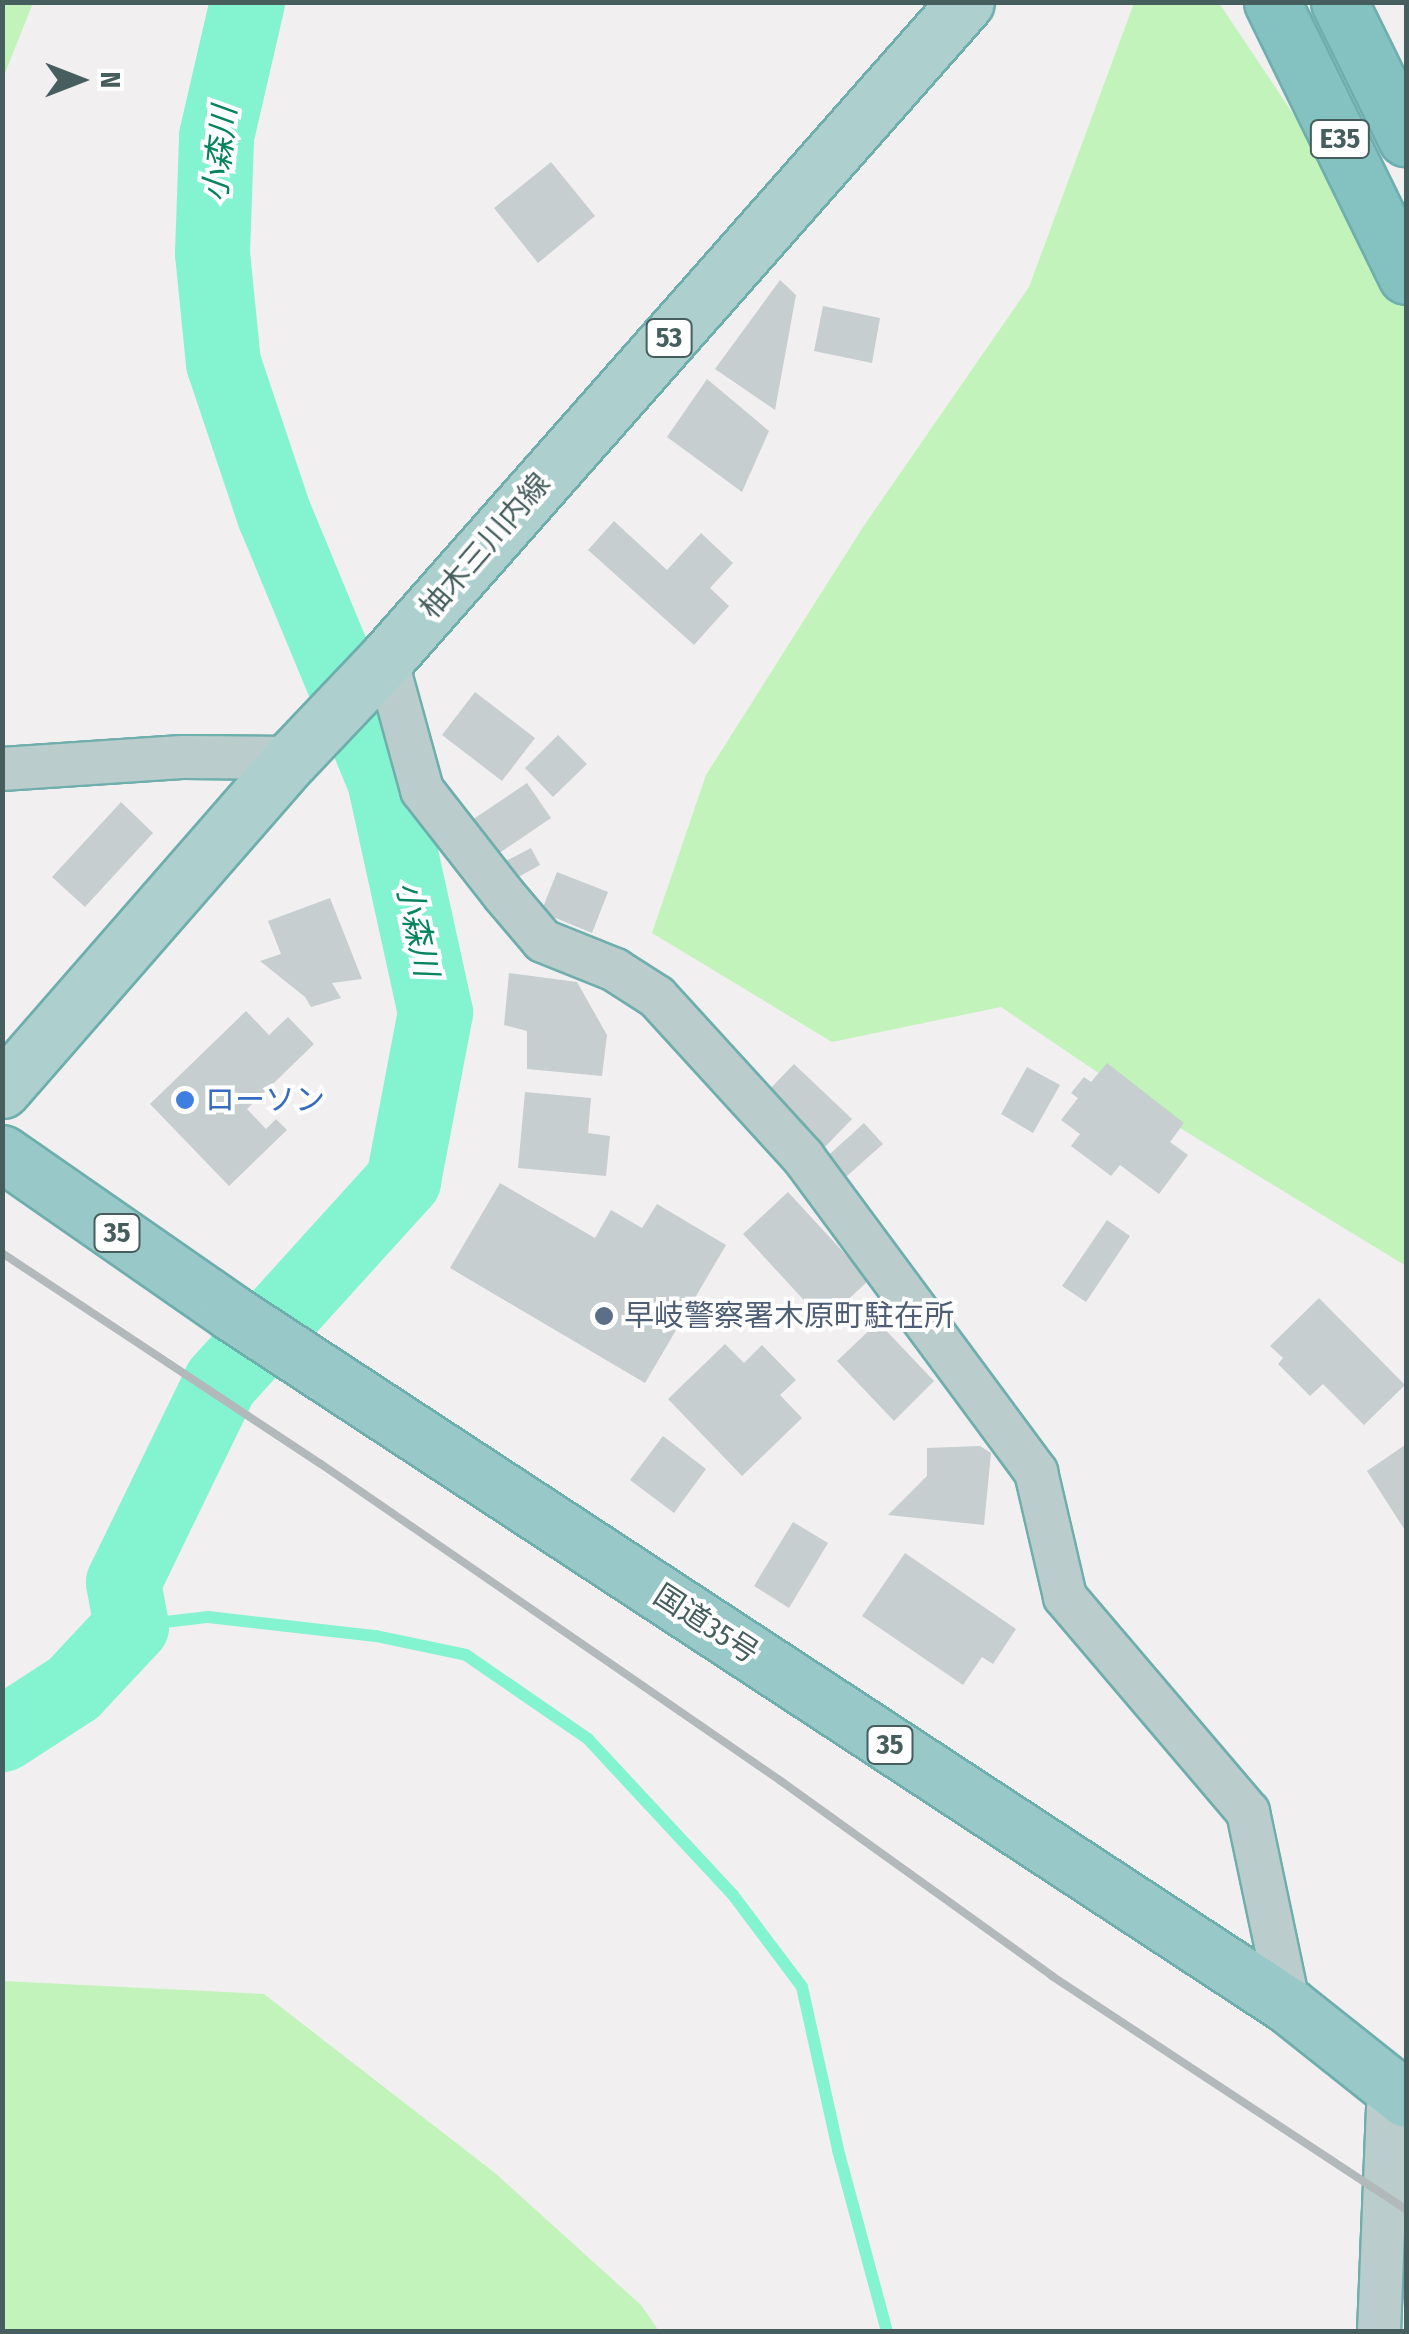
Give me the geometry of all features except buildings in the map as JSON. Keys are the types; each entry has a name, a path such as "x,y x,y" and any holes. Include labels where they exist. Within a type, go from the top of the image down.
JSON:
{"highway":[{"name":"E35","path":"1272,2 1406,276"},
{"name":"E35","path":"1340,2 1406,138"},
{"name":"国道35号","path":"2,1153 232,1313 1289,2006 1398,2093"}],"main road":[{"name":"柚木三川内線","path":"2,1090 292,758 379,666 966,2"}],"street":[{"path":"379,666 422,790 542,941 615,970 657,997 803,1156 1036,1472 1065,1597 1248,1812 1289,2006"},
{"path":"2,769 182,757 292,758"},
{"path":"1379,2332 1398,2093"}],"green space":[{"path":"2,3 33,3 3,78"},
{"path":"1134,3 1219,3 1406,283 1406,1266 1180,1128 1001,1007 832,1042 652,933 706,775 863,527 1029,287"},
{"path":"3,1981 264,1994 495,2173 641,2305 659,2331 3,2331"}],"waterway":[{"name":"小森川","path":"2,1734 73,1688 131,1626 123,1582 220,1382 403,1180 435,1012 384,780 274,515 223,363 212,253 216,136 247,2"},
{"path":"131,1626 208,1617 376,1636 466,1655 588,1739 733,1895 802,1987 838,2150 887,2332"}],"railway":[{"path":"2,1253 321,1464 781,1781 1052,1976 1406,2209"}],"place":[{"name":"ローソン","path":"185,1100"},
{"name":"早岐警察署木原町駐在所","path":"604,1316"}]}
